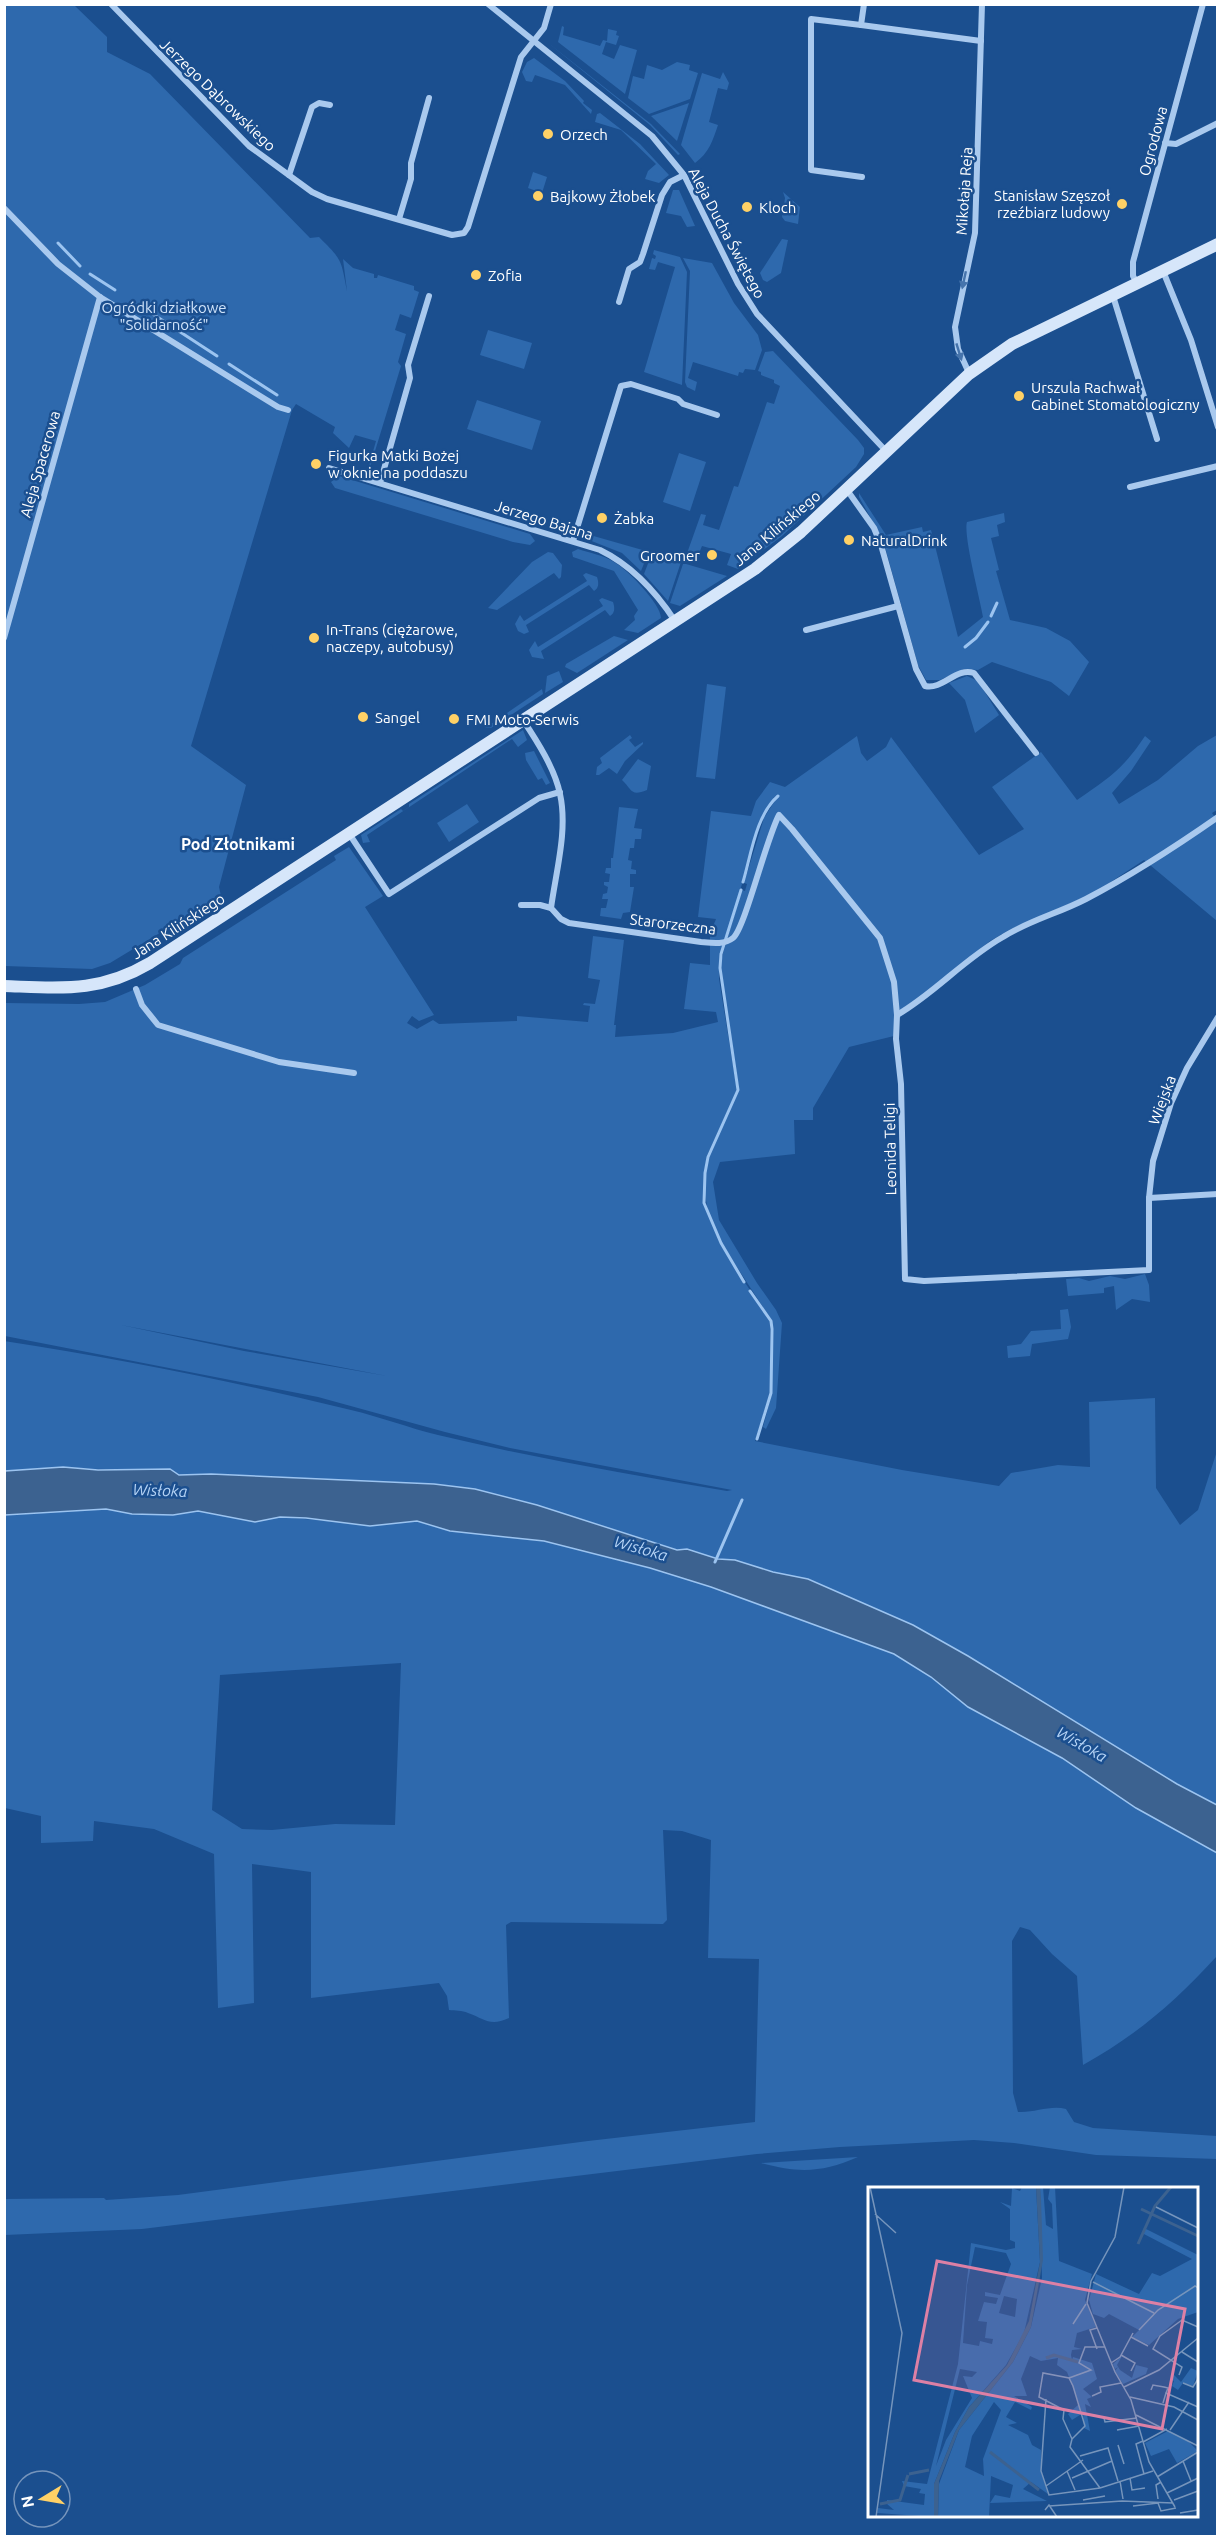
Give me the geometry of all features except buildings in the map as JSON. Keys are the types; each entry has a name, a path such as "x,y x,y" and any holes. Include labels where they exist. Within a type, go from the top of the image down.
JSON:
{"street":[{"name":"Jerzego Dąbrowskiego","path":"111,4 249,146 312,192 327,199 452,235 464,232 468,227 521,57 534,41"},
{"name":"Aleja Ducha Świętego","path":"488,4 652,136 684,175 738,284 757,314 886,452"},
{"path":"534,41 544,28 551,4"},
{"path":"861,25 864,4"},
{"name":"Mikołaja Reja","path":"969,374 958,349 955,327 975,233 982,4"},
{"name":"Ogrodowa","path":"1137,283 1133,276 1133,262 1203,4"},
{"path":"862,177 811,170 811,19 981,41"},
{"path":"399,219 411,179 411,164 429,98"},
{"path":"289,176 312,106 319,103 330,105"},
{"path":"1165,143 1176,144 1218,123"},
{"path":"619,302 629,269 640,262 662,195 670,182 684,175"},
{"path":"4,208 58,264 100,297 278,407 288,410"},
{"name":"Jana Kilińskiego","path":"4,986 62,988 91,986 130,974 675,621 779,551 969,374 1011,344 1218,244"},
{"path":"1163,270 1191,340 1218,427"},
{"path":"1113,295 1157,439"},
{"path":"380,483 410,378 408,364 429,296"},
{"name":"Aleja Spacerowa","path":"4,638 100,297"},
{"path":"573,541 621,386 631,384 678,399 683,404 717,415"},
{"path":"1130,487 1218,466"},
{"name":"Jerzego Bajana","path":"329,468 600,550 621,560 660,601 675,621"},
{"path":"846,489 874,528 881,544 916,669 925,686 937,686 969,671 974,673 1035,753"},
{"path":"806,630 898,606"},
{"path":"521,905 540,905 551,908 563,821 560,792 523,719"},
{"path":"348,832 389,894 539,798 560,792"},
{"name":"Starorzeczna","path":"551,908 561,919 569,923 701,942 717,943 730,940 740,928 761,858 779,815 880,938 894,982 897,1015"},
{"path":"897,1015 921,1001 987,946 1115,883 1177,847 1218,817"},
{"path":"136,988 142,1005 158,1025 279,1062 354,1073"},
{"name":"Leonida Teligi","path":"897,1015 896,1039 901,1084 905,1279 924,1281 1149,1270 1149,1198"},
{"name":"Wiejska","path":"1149,1198 1153,1161 1172,1104 1187,1068 1218,1017"},
{"path":"1149,1198 1218,1194"}],"green space":[{"name":"Ogródki działkowe \"Solidarność\"","path":"5,5 74,5 107,37 107,52 150,74 310,238 319,237 327,245 339,261 347,291 343,259 353,268 374,274 374,278 378,275 414,286 414,290 419,292 411,318 400,314 395,330 406,334 398,362 401,366 368,474 362,468 368,469 376,441 355,435 349,448 333,433 335,427 296,404 292,410 191,746 246,785 219,887 221,896 110,963 92,969 5,966"},
{"path":"562,26 564,27 563,35 600,46 603,40 607,41 608,29 617,31 616,35 619,36 616,45 606,42 602,54 614,59 620,45 637,50 625,94 558,42"},
{"path":"547,42 651,124 680,154 678,155 650,125"},
{"path":"534,58 565,81 584,101 583,103 592,110 591,114 565,85 535,75 532,82 526,81 522,72 527,62"},
{"path":"677,62 690,65 689,70 698,73 690,99 649,114 628,98 633,76 644,79 647,65 662,70"},
{"path":"723,72 729,83 727,90 718,88 709,122 718,125 707,151 695,163 681,145 702,73 720,79"},
{"path":"689,103 677,141 651,116"},
{"path":"600,113 640,144 669,175 659,183 645,179 648,171 656,164 621,130 595,122 597,114"},
{"path":"533,172 547,177 542,193 528,188"},
{"path":"673,190 679,190 695,226 687,227 681,216 666,213"},
{"path":"783,192 800,207 798,224 785,221 782,217 785,198"},
{"path":"782,239 788,240 781,273 767,282 763,280 760,273"},
{"path":"654,250 680,257 687,272 682,385 644,372 675,267 658,262 655,270 649,269 652,258 655,259 656,256 653,254"},
{"path":"683,258 712,263 734,303 758,335 762,350 755,370 745,369 743,373 739,372 738,376 693,362 688,378 697,382 695,391 687,387 685,382 690,271"},
{"path":"488,330 532,343 524,369 480,355"},
{"path":"773,351 858,440 864,448 864,454 856,467 782,536 738,569 727,565 731,554 702,546 695,563 685,559 701,514 706,515 703,525 719,530 734,486 738,487 767,402 774,404 780,386 758,371 765,352"},
{"path":"477,400 541,421 532,450 467,429"},
{"path":"679,453 706,462 690,511 663,502"},
{"path":"339,476 530,534 535,541 530,545 513,542 335,488 331,482"},
{"path":"859,493 886,535 922,527 923,532 931,530 958,637 983,617 970,553 967,522 1004,513 1005,522 997,525 999,536 991,538 999,570 996,571 1010,620 1046,628 1070,641 1089,662 1069,696 1051,682 992,662 978,670 964,669 940,680 926,680 918,665 883,540 859,497"},
{"path":"583,533 646,551 645,556 647,556 641,571 622,553 584,538"},
{"path":"578,549 620,566 650,596 661,618 638,633 624,630 635,620 634,616 638,610 614,571 573,557 572,552"},
{"path":"548,552 553,553 562,565 559,579 554,573 497,610 488,608 532,562"},
{"path":"652,553 681,562 668,601 644,574"},
{"path":"683,564 727,576 680,606 670,603"},
{"path":"586,573 597,577 596,590 594,591 589,585 526,625 529,632 524,634 518,631 515,624 520,615 524,621 587,581 583,575"},
{"path":"602,598 613,602 612,615 610,616 605,610 541,651 544,659 532,657 529,650 535,641 538,647 603,606 599,600"},
{"path":"614,636 628,640 577,673 565,667 566,664"},
{"path":"559,671 563,682 545,693 547,676"},
{"path":"967,676 978,681 999,715 975,733 965,700 949,683"},
{"path":"707,684 726,687 715,779 696,777"},
{"path":"542,689 543,694 491,728 485,728"},
{"path":"523,730 527,740 518,747 512,739 367,835 370,842 363,843 361,835 401,809 403,811 409,807 409,804"},
{"path":"630,735 632,738 629,740 635,747 643,742 643,744 625,761 617,774 609,768 596,775 597,767 602,763 600,758"},
{"path":"1217,735 1217,810 1212,813 1217,820 1217,921 1144,860 1094,893 1009,930 990,941 916,1000 898,1020 894,1036 849,1047 813,1108 813,1120 794,1120 795,1154 720,1162 713,1182 719,1220 782,1323 776,1408 766,1429 763,1427 772,1393 772,1321 722,1244 708,1211 705,1173 709,1155 739,1089 720,968 742,890 745,891 747,884 744,883 764,818 778,796 774,797 762,818 719,960 719,979 737,1090 707,1156 704,1172 704,1203 720,1244 770,1321 770,1393 755,1441 902,1470 999,1486 1011,1473 1058,1465 1090,1467 1089,1402 1155,1398 1156,1488 1180,1525 1198,1510 1217,1451 1217,1805 1177,1784 968,1656 808,1579 773,1572 735,1560 718,1559 687,1549 677,1550 537,1505 475,1489 434,1484 211,1474 179,1475 170,1469 5,1471 4,1341 135,1363 265,1390 362,1413 438,1435 546,1459 727,1491 732,1490 510,1448 318,1397 5,1336 5,1003 105,1002 145,985 336,860 334,856 349,847 383,896 365,907 434,1015 419,1021 412,1016 407,1023 417,1029 433,1020 439,1024 517,1021 517,1016 588,1022 590,1006 583,1005 584,1003 595,1004 600,980 588,978 593,936 624,940 614,1025 616,1025 615,1037 673,1033 718,1022 716,1012 684,1009 690,963 710,965 710,934 716,919 698,917 711,811 751,816 756,801 770,782 785,787 857,736 861,753 867,761 886,747 891,737 979,855 1024,829 992,787 1041,752 1077,800 1115,772 1130,757 1145,736 1151,741 1131,771 1112,793 1119,804 1158,780 1198,746","holes":["121,1325 387,1376 244,1351"]},
{"path":"534,751 550,783 546,785 542,778 538,780 526,760 525,753"},
{"path":"638,759 651,766 647,790 637,793 622,780"},
{"path":"467,804 479,822 449,842 437,823"},
{"path":"619,807 638,809 634,828 642,829 641,839 635,839 634,848 630,848 628,860 632,861 631,869 636,870 636,874 630,874 630,887 634,887 630,912 623,913 621,919 600,916 601,908 606,908 608,899 602,899 608,887 604,885 604,882 609,882 610,874 605,873 606,868 611,868"},
{"path":"1145,1274 1149,1285 1150,1302 1132,1299 1116,1310 1114,1286 1104,1288 1104,1293 1068,1296 1066,1279 1079,1278 1089,1281 1110,1276 1125,1279"},
{"path":"1068,1309 1071,1327 1068,1339 1032,1344 1030,1356 1008,1358 1007,1346 1021,1344 1031,1331 1061,1329 1060,1310"},
{"path":"106,1509 132,1514 173,1515 198,1511 255,1522 280,1517 376,1525 417,1521 450,1531 544,1541 650,1568 711,1587 894,1654 931,1677 968,1707 1062,1758 1136,1808 1217,1853 1217,1956 1155,2016 1121,2042 1083,2065 1077,1976 1030,1930 1020,1927 1012,1941 1013,2093 1018,2112 1060,2108 1066,2109 1074,2122 1093,2128 1217,2136 1217,2159 1096,2155 1014,2143 974,2140 840,2147 757,2154 142,2229 5,2235 5,2199 104,2198 106,2200 178,2195 588,2141 755,2122 759,1959 708,1958 711,1840 682,1831 663,1830 667,1920 663,1924 511,1922 506,1925 509,2018 492,2022 466,2012 449,2010 447,1996 439,1983 311,1998 311,1872 252,1864 254,2003 218,2008 214,1854 154,1829 94,1821 93,1841 41,1843 41,1816 5,1808 4,1515","holes":["401,1663 395,1825 335,1824 272,1830 242,1829 212,1810 220,1675"]},
{"path":"858,2157 833,2166 810,2170 787,2169 761,2163"}],"water":[{"name":"Wisłoka","path":"63,1467 98,1470 170,1469 179,1475 211,1474 434,1484 475,1489 537,1505 677,1550 687,1549 718,1559 735,1560 773,1572 808,1579 913,1625 968,1656 1177,1784 1217,1805 1217,1853 1136,1808 1062,1758 968,1707 931,1677 894,1654 711,1587 650,1568 544,1541 450,1531 417,1521 370,1526 280,1517 255,1522 198,1511 173,1515 132,1514 106,1509 5,1515 5,1471"}],"waterway":[{"path":"58,243 80,266"},
{"path":"90,274 115,290"},
{"path":"145,309 217,356"},
{"path":"229,364 277,395"},
{"path":"991,616 997,603"},
{"path":"965,647 976,638 988,622"},
{"path":"743,882 759,824 778,796"},
{"path":"741,890 721,954 720,968 738,1090 708,1157 704,1203 721,1243 744,1282"},
{"path":"750,1291 771,1321 772,1329 771,1393 757,1439"},
{"path":"715,1562 742,1500"}],"place":[{"name":"Orzech","path":"548,134"},
{"name":"Bajkowy Żłobek","path":"538,196"},
{"name":"Stanisław Szęszoł rzeźbiarz ludowy","path":"1122,204"},
{"name":"Kloch","path":"747,207"},
{"name":"Zofia","path":"476,275"},
{"name":"Urszula Rachwał Gabinet Stomatologiczny","path":"1019,396"},
{"name":"Figurka Matki Bożej w oknie na poddaszu","path":"316,464"},
{"name":"Żabka","path":"602,518"},
{"name":"NaturalDrink","path":"849,540"},
{"name":"Groomer","path":"712,555"},
{"name":"In-Trans (ciężarowe, naczepy, autobusy)","path":"314,638"},
{"name":"Sangel","path":"363,717"},
{"name":"FMI Moto-Serwis","path":"454,719"}],"district":[{"name":"Pod Złotnikami","path":"238,844"}]}
